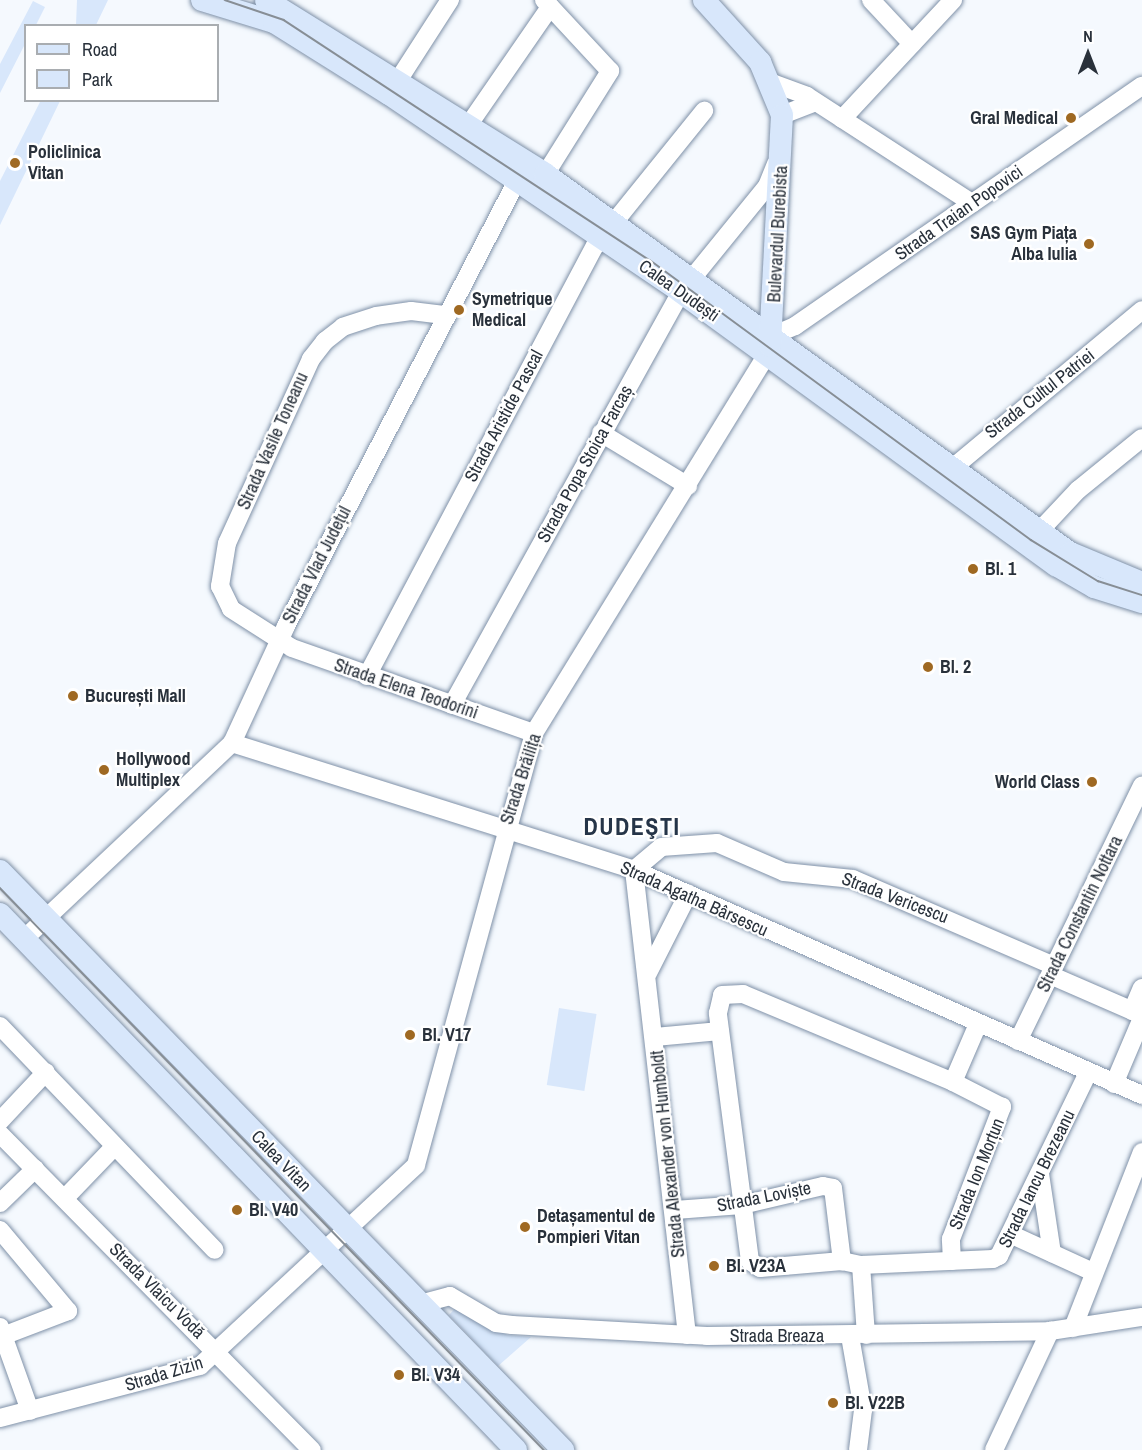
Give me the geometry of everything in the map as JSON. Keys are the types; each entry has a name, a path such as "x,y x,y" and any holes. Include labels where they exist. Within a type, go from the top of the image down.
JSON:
{"main road":[{"name":"Calea Dudești","path":"202,0 274,22 394,88"},
{"name":"Calea Dudești","path":"266,0 394,88 531,176 686,284 771,344 1032,538 1140,590"},
{"name":"Bulevardul Burebista","path":"704,0 751,50 772,83 782,115 771,344"},
{"name":"Calea Vitan","path":"0,871 563,1450"},
{"name":"Calea Vitan","path":"0,914 516,1450"}],"street":[{"path":"394,88 450,0"},
{"path":"871,0 912,44"},
{"path":"842,118 953,0"},
{"path":"463,133 547,3"},
{"name":"Strada Vlad Județul","path":"24,939 232,743 278,642 444,315 531,176 609,72 547,3"},
{"path":"772,83 816,102 972,203"},
{"name":"Strada Traian Popovici","path":"771,344 1142,86"},
{"path":"782,115 816,102"},
{"name":"Strada Aristide Pascal","path":"367,676 606,228 705,111"},
{"name":"Strada Popa Stoica Farcaș","path":"452,705 601,433 686,284 767,186 782,152"},
{"name":"Strada Popa Stoica Farcaș","path":"731,232 752,219 778,220"},
{"name":"Strada Cultul Patriei","path":"946,473 1142,310"},
{"name":"Strada Vasile Toneanu","path":"278,642 231,609 219,574 227,543 310,359 325,341 359,321 411,311 444,315"},
{"name":"Strada Brăilița","path":"323,1251 399,1184 421,1156 504,832 534,733 688,486 771,344"},
{"path":"601,433 688,486"},
{"path":"1032,538 1142,438"},
{"name":"Strada Elena Teodorini","path":"278,642 367,676 534,733"},
{"name":"Strada Agatha Bârsescu","path":"232,743 504,832 634,870 1142,1095"},
{"name":"Strada Constantin Nottara","path":"1018,1041 1142,786"},
{"name":"Strada Vericescu","path":"634,870 661,847 717,843 784,872 853,879 1139,1014"},
{"name":"Strada Alexander von Humboldt","path":"634,870 648,973 687,1335"},
{"path":"648,973 688,894"},
{"path":"1114,1084 1139,1014 1142,988"},
{"path":"858,1450 863,1410 858,1335 861,1265 842,1261 754,1267 742,1205 718,1004 732,991 953,1082 978,1024"},
{"path":"0,1026 215,1250"},
{"path":"655,1036 720,1031"},
{"path":"0,1121 46,1072"},
{"name":"Strada Iancu Brezeanu","path":"861,1265 952,1261 999,1256 1088,1073"},
{"name":"Strada Ion Morțun","path":"952,1261 951,1239 1002,1107 953,1082"},
{"name":"Strada Vlaicu Vodă","path":"0,1134 312,1450"},
{"path":"64,1198 114,1147"},
{"path":"1073,1328 1093,1272 1136,1184 1142,1152"},
{"path":"0,1203 35,1169"},
{"path":"1040,1174 1052,1253"},
{"name":"Strada Loviște","path":"675,1210 742,1205 833,1188 842,1261"},
{"path":"0,1230 68,1311 2,1334 30,1411"},
{"path":"1011,1234 1093,1272"},
{"name":"Strada Zizin","path":"0,1418 187,1371 218,1353 323,1251"},
{"name":"Strada Breaza","path":"420,1304 450,1296 496,1323 687,1335 858,1335 1050,1330 1142,1317"},
{"path":"994,1450 1050,1330"}],"green space":[{"path":"77,0 108,0 96,24 76,24"},
{"path":"33,1 45,7 36,24 24,24 24,46 0,93 0,64"},
{"path":"40,102 60,102 0,225 0,181"},
{"path":"559,1008 597,1014 584,1091 547,1085"},
{"path":"461,1302 507,1335 531,1337 498,1366 449,1315"}],"tram line":[{"path":"225,0 284,20 650,260 1031,540 1098,581 1142,595"},
{"path":"0,888 544,1450"}],"place":[{"name":"Gral Medical","path":"1071,118"},
{"name":"Policlinica Vitan","path":"15,163"},
{"name":"SAS Gym Piața Alba Iulia","path":"1089,244"},
{"name":"Symetrique Medical","path":"459,310"},
{"name":"Bl. 1","path":"973,569"},
{"name":"Bl. 2","path":"928,667"},
{"name":"București Mall","path":"73,696"},
{"name":"Hollywood Multiplex","path":"104,770"},
{"name":"World Class","path":"1092,782"},
{"name":"Bl. V17","path":"410,1035"},
{"name":"Bl. V40","path":"237,1210"},
{"name":"Detașamentul de Pompieri Vitan","path":"525,1227"},
{"name":"Bl. V23A","path":"714,1266"},
{"name":"Bl. V34","path":"399,1375"},
{"name":"Bl. V22B","path":"833,1403"}],"district":[{"name":"DUDEŞTI","path":"632,827"}]}
